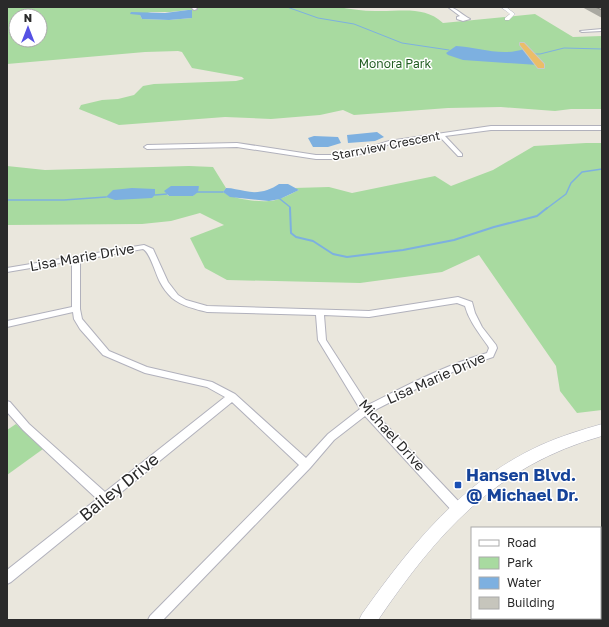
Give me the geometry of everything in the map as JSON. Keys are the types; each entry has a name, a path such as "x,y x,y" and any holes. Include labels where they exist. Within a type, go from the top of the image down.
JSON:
{"highway":[{"path":"522,44 541,66"}],"street":[{"path":"450,7 463,17"},
{"path":"503,7 512,14 507,19"},
{"path":"582,31 602,30"},
{"name":"Starrview Crescent","path":"147,147 237,145 316,157 336,157 355,154 389,143 499,127 602,128"},
{"path":"441,135 460,155"},
{"name":"Lisa Marie Drive","path":"7,270 144,247 149,249 151,252 163,281 168,289 181,302 194,307 207,309 370,314 458,300 469,304 471,313 479,328 492,345 493,348 490,355 473,360 417,384 366,410 330,437 306,465 154,620"},
{"path":"76,259 76,310 78,319 83,327 106,353 145,370 209,384 232,397 306,465"},
{"path":"7,324 76,310"},
{"name":"Michael Drive","path":"320,312 322,340 366,410 458,509"},
{"name":"Bailey Drive","path":"7,578 232,397"},
{"path":"7,405 26,427 105,499"},
{"path":"368,620 410,561 434,533 480,490 515,466 559,444 601,431"}],"green space":[{"name":"Monora Park","path":"7,7 338,7 366,11 419,12 436,17 443,23 535,14 573,37 602,36 602,109 571,109 555,111 501,107 448,108 354,115 343,110 320,115 271,119 225,117 119,125 79,109 81,105 134,95 143,86 154,84 236,81 244,79 242,77 192,68 182,52 145,52 7,64","holes":["188,10 192,18 169,20 142,19 140,15 151,12"]},
{"path":"602,143 602,410 577,413 560,391 556,366 479,255 442,272 360,283 227,280 205,268 190,238 224,225 200,213 171,221 142,224 7,225 7,166 45,170 189,166 213,167 226,188 223,192 245,200 273,201 281,199 299,190 294,188 329,187 352,193 435,176 451,186 493,170 534,146","holes":["199,186 193,196 169,196 166,194"]},
{"path":"16,424 43,449 7,475 7,430"}],"water":[{"path":"192,10 192,18 169,20 142,19 140,15 130,14 131,12 165,13"},
{"path":"456,46 498,52 524,49 538,65 463,60 446,53"},
{"path":"377,132 384,137 375,141 348,143 347,135"},
{"path":"314,136 338,137 341,143 328,147 313,147 308,138"},
{"path":"279,184 288,184 299,190 280,199 269,201 230,197 223,192 226,188 258,192 267,190"},
{"path":"171,186 199,186 198,192 193,196 169,196 164,191"},
{"path":"132,188 155,189 155,195 152,198 115,200 106,197 113,190"}],"building":[{"path":"595,7 602,7 602,10"}],"waterway":[{"path":"287,7 318,18 354,24 402,43 449,50"},
{"path":"533,54 540,54 564,48 602,49"},
{"path":"546,209 566,194 571,183 582,172 602,169"},
{"path":"196,192 223,192"},
{"path":"155,195 167,194"},
{"path":"7,200 64,200 106,197"},
{"path":"280,199 290,208"},
{"path":"290,208 291,233 296,237 313,241 333,254 347,257 403,250 454,240 494,227 537,216 547,208"}],"place":[{"name":"Hansen Blvd. @ Michael Dr.","path":"458,485"}]}
